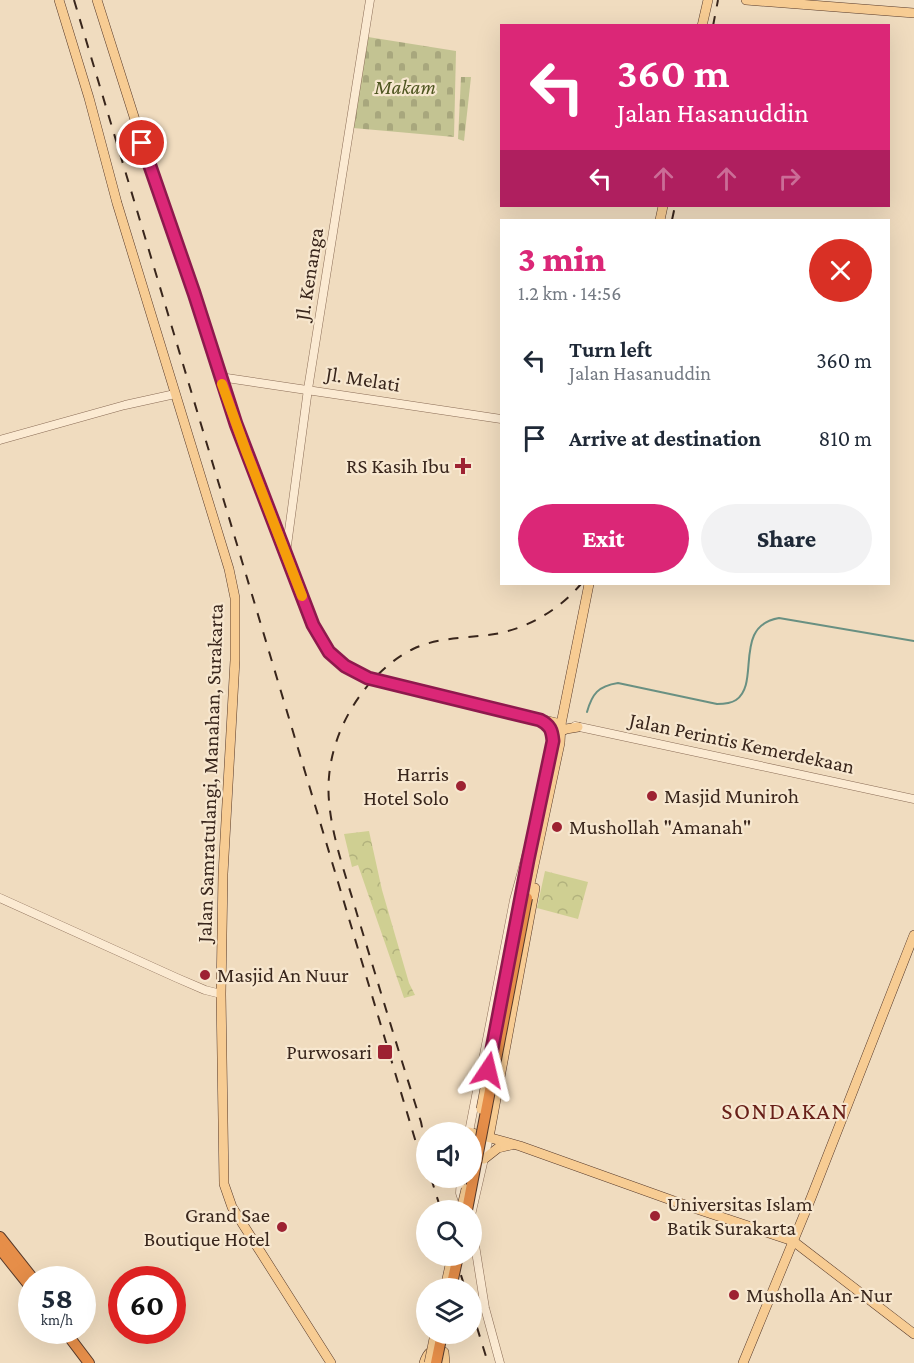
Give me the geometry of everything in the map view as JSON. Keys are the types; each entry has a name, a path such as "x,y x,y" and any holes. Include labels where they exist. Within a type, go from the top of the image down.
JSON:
{"highway":[{"path":"469,1200 524,897"},
{"path":"0,1237 23,1266"},
{"path":"0,1249 18,1272"},
{"path":"78,1344 89,1363"},
{"path":"81,1344 97,1363"},
{"path":"436,1363 440,1344"}],"main road":[{"name":"Jalan Samratulangi, Manahan, Surakarta","path":"59,0 235,598 235,660 223,874 221,994 225,1192 232,1207 331,1363"},
{"path":"97,0 149,164 239,432 313,625 324,646 345,666 373,680 540,720 558,733 560,743 536,863 524,897"},
{"path":"702,24 708,0"},
{"path":"746,0 914,13"},
{"path":"479,1122 524,897 533,836 565,707 589,585"},
{"path":"540,720 557,715 565,707"},
{"path":"558,733 577,727 568,717 565,707"},
{"path":"540,720 558,733"},
{"path":"489,1137 536,880 536,863"},
{"path":"743,1363 914,935"},
{"path":"482,1135 517,1145 793,1241 914,1334"},
{"path":"484,1159 498,1148 517,1145"},
{"path":"429,1363 433,1344"},
{"path":"424,1363 430,1351 437,1349 444,1352 445,1363"}],"street":[{"name":"Jl. Kenanga","path":"286,554 309,389 370,0"},
{"name":"Jl. Melati","path":"220,376 500,419"},
{"path":"0,440 174,393"},
{"name":"Jalan Perintis Kemerdekaan","path":"577,727 914,799"},
{"path":"471,1122 514,900 524,859 533,836"},
{"path":"0,898 177,978 221,994"},
{"path":"474,1200 489,1137"},
{"path":"460,1188 462,1199"},
{"path":"478,1266 485,1308 500,1363"}],"green space":[{"name":"Makam","path":"368,37 456,51 454,137 353,128"},
{"name":"Makam","path":"461,77 471,77 464,141 458,139"},
{"path":"369,831 382,890 409,983 415,995 404,998 358,865 352,867 344,834"},
{"path":"545,871 588,882 578,919 537,908"}],"waterway":[{"path":"587,712 597,692 605,686 618,683 717,704 734,701 743,692 747,681 751,643 756,632 765,623 779,618 914,641"}],"railway":[{"path":"74,0 416,1143"},
{"path":"713,24 718,0"},
{"path":"672,219 675,207"},
{"path":"421,1122 333,828 329,777 337,739 355,702 367,686 396,659 422,645 501,633 527,624 562,603 580,585"},
{"path":"434,1188 438,1200"},
{"path":"458,1266 462,1278"},
{"path":"482,1344 488,1363"}],"slow traffic":[{"path":"222,384 302,596"}],"place":[{"name":"RS Kasih Ibu","path":"463,466"},
{"name":"Harris Hotel Solo","path":"461,786"},
{"name":"Masjid Muniroh","path":"652,796"},
{"name":"Mushollah \"Amanah\"","path":"557,827"},
{"name":"Masjid An Nuur","path":"205,975"},
{"name":"Purwosari","path":"385,1052"},
{"name":"Universitas Islam Batik Surakarta","path":"655,1216"},
{"name":"Grand Sae Boutique Hotel","path":"282,1227"},
{"name":"Musholla An-Nur","path":"734,1295"}],"district":[{"name":"SONDAKAN","path":"785,1110"}],"route":[{"path":"142,143 236,424 313,625 324,646 345,666 373,680 540,720 548,724 551,730 553,741 488,1070"}]}
